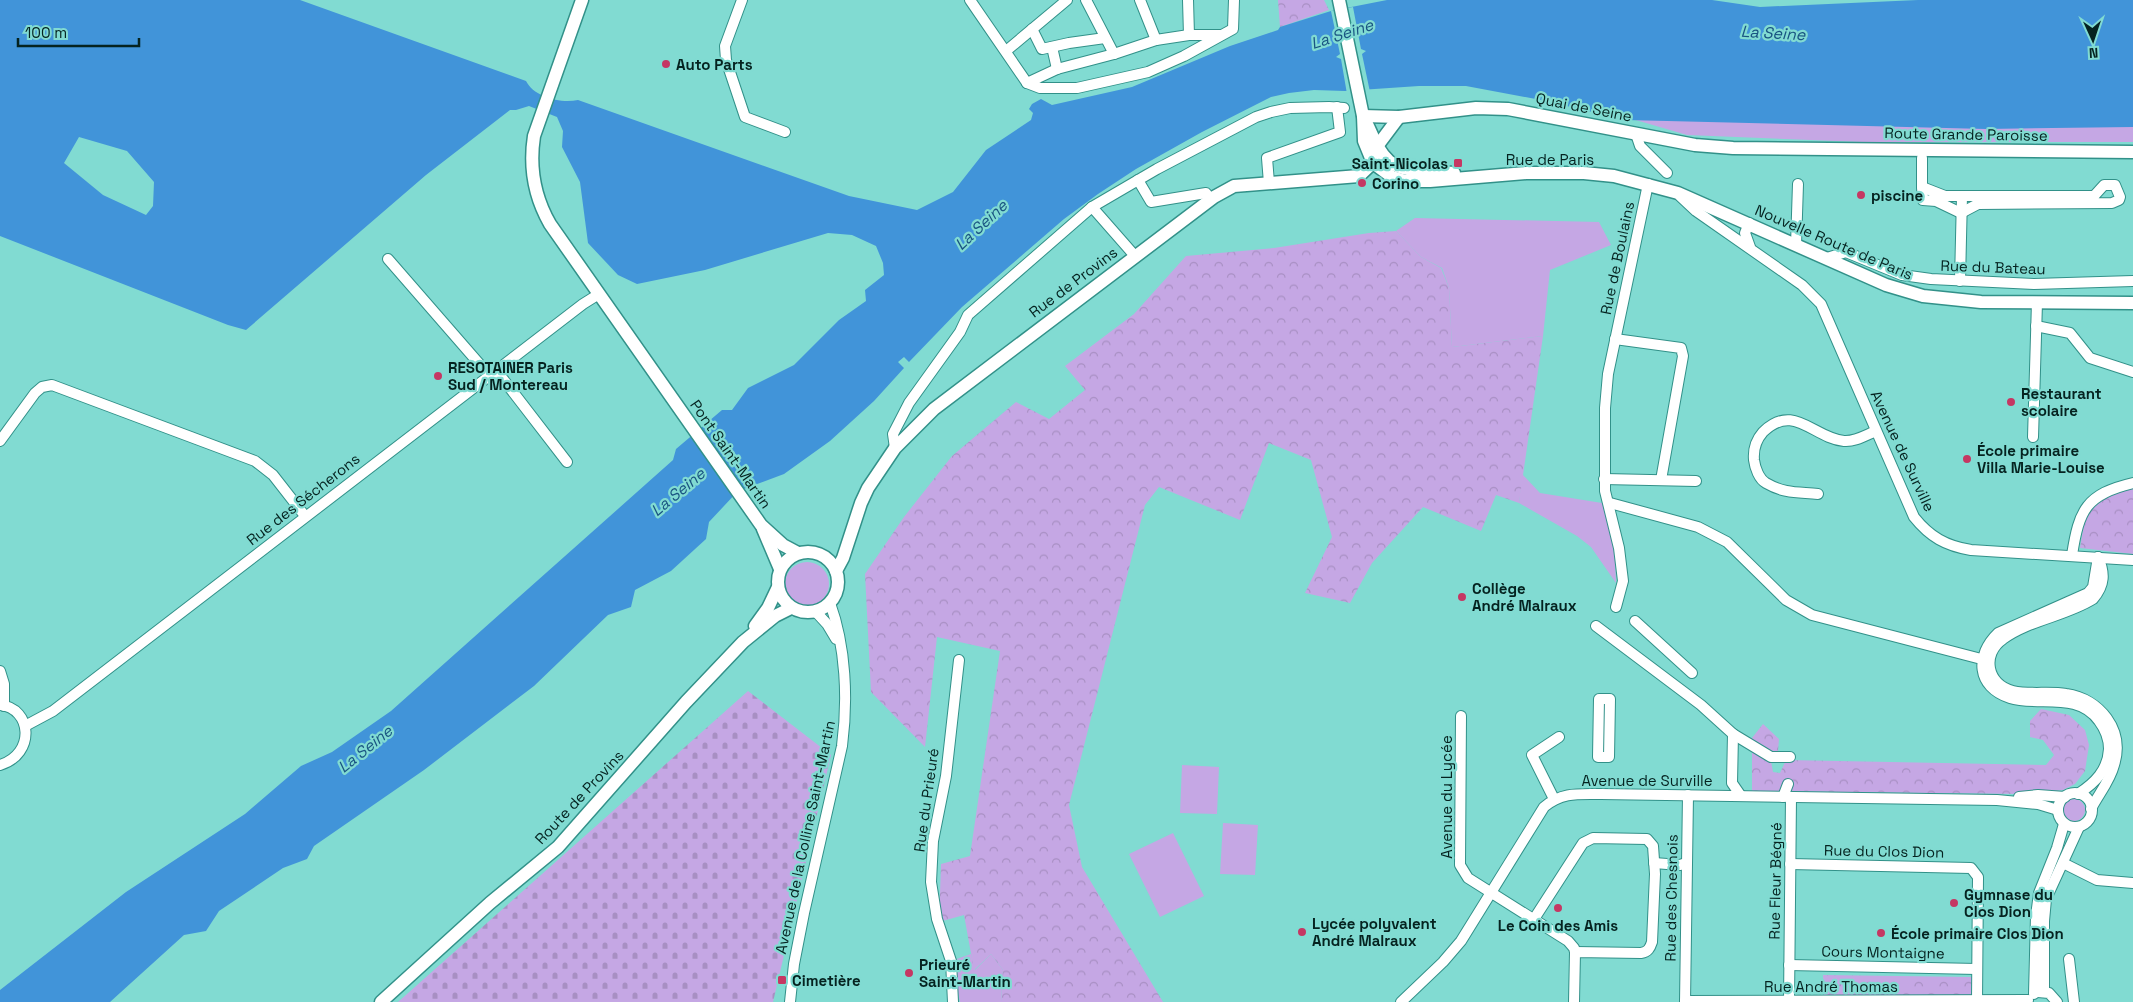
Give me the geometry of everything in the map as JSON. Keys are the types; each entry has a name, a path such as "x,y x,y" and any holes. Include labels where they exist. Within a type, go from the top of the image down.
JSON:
{"main road":[{"name":"Pont Saint-Martin","path":"582,0 534,136 531,154 536,194 550,224 761,525"},
{"path":"1340,5 1365,124 1378,154"},
{"name":"Quai de Seine","path":"1365,124 1476,108 1508,109 1695,145 1734,148 1799,147"},
{"path":"1378,154 1396,120"},
{"path":"1365,124 1364,142 1378,154"},
{"name":"Route Grande Paroisse","path":"1799,147 1960,151 2133,152"},
{"name":"Rue de Provins","path":"836,571 843,558 868,488 895,448 934,409 1210,199 1234,186 1359,176 1378,154"},
{"name":"Rue de Paris","path":"1378,154 1384,172 1405,181 1430,181 1486,175 1584,173 1614,176 1648,184"},
{"name":"Nouvelle Route de Paris","path":"1648,184 1678,193 1886,284 1931,298 1981,302 2133,303"},
{"path":"761,525 783,544 798,553"},
{"path":"743,642 768,608 778,587 780,570 761,525"},
{"path":"822,556 836,551 849,539"},
{"path":"778,587 780,595 791,608 807,613 816,612 830,603 838,588 836,571 830,562 822,556 806,552 798,553 788,560 780,570"},
{"path":"743,642 775,616 791,608"},
{"name":"Route de Provins","path":"381,1002 490,903 558,846 686,702 743,642"}],"street":[{"path":"742,0 725,46 726,60 745,117 785,132"},
{"path":"970,0 1027,83 1040,88 1070,89 1148,72 1184,56 1233,29 1234,0"},
{"path":"1006,50 1067,0"},
{"path":"1086,0 1114,54"},
{"path":"1140,0 1156,40"},
{"path":"1188,0 1189,35"},
{"path":"1032,29 1042,49 1105,38"},
{"path":"1027,83 1057,69 1114,54 1156,40 1189,35 1222,35"},
{"path":"1052,47 1057,69"},
{"path":"895,448 892,434 909,403 960,332 968,315 1092,207 1138,180 1256,117 1290,108 1340,108 1340,132 1267,158 1269,183"},
{"path":"1636,134 1640,146 1667,173"},
{"path":"1922,158 1922,200 1936,201 1961,213"},
{"path":"1138,180 1151,202 1206,193 1210,199"},
{"name":"Rue de Boulains","path":"1616,607 1623,581 1610,502 1605,491 1606,396 1615,339 1648,184"},
{"path":"1796,245 1798,184"},
{"path":"1922,187 1944,196 2094,196 2104,185 2115,185 2120,197 2119,200 2112,203 1978,204 1961,213"},
{"name":"Avenue de Surville","path":"1678,193 1696,211 1802,285 1820,304 1914,517 1924,529 1952,547 1971,550 2133,560"},
{"path":"1960,281 1962,196"},
{"path":"1092,207 1135,256"},
{"path":"1734,237 1745,222"},
{"path":"1745,222 1745,233 1750,247"},
{"name":"Rue du Bateau","path":"1827,258 1846,252 1902,275 1960,281 2034,284 2133,281"},
{"path":"388,259 482,367 496,370 567,462"},
{"name":"Rue des Sécherons","path":"24,726 53,711 496,370 599,294"},
{"path":"2033,438 2037,302"},
{"path":"2036,326 2070,333 2090,358 2133,372"},
{"name":"Rue de Boulains","path":"1615,339 1681,348 1682,356 1661,480"},
{"path":"0,441 35,393 42,387 52,385 255,460 273,475 305,516"},
{"path":"1818,494 1780,491 1763,481 1755,467 1754,456 1755,444 1760,436 1773,423 1785,420 1803,423 1835,440 1846,442 1876,431"},
{"path":"1604,479 1696,481"},
{"path":"2072,555 2077,525 2085,509 2096,498 2121,486 2133,483"},
{"path":"1610,502 1698,527 1727,542 1786,600 1812,615 1985,660"},
{"path":"1985,660 2003,639 2093,599 2100,591 2103,581 2104,569 2098,557"},
{"name":"Avenue de la Colline Saint-Martin","path":"790,1002 794,964 804,913 843,738 846,708 836,618 830,603"},
{"name":"Avenue de la Colline Saint-Martin","path":"816,612 827,624 840,649"},
{"path":"1635,621 1692,673"},
{"path":"1596,626 1701,705 1732,734 1771,757 1790,757"},
{"name":"Rue du Prieuré","path":"953,1002 951,961 937,919 932,882 933,841 946,776 960,660"},
{"path":"1985,660 1991,673 2003,687 2013,691 2063,693 2094,704 2109,720 2118,748 2115,764 2091,809 2088,820 2079,826 2046,899 2034,997"},
{"name":"Avenue de Surville","path":"1985,660 1982,668 1984,676 1990,686 1999,694 2012,699 2073,704 2088,710 2101,724 2107,737 2109,748 2107,761 2097,779 2078,794 2065,797 2038,795 1997,800"},
{"path":"0,671 4,684 2,706 17,713 24,726 26,740 21,752 11,762 0,765"},
{"path":"1599,699 1610,699 1609,757 1598,757 1599,699"},
{"name":"Avenue du Lycée","path":"1461,716 1460,865 1468,878 1568,941 1575,952"},
{"path":"1732,734 1732,783 1741,796"},
{"path":"1401,1002 1443,962 1461,941 1544,807 1554,799 1532,755 1559,737"},
{"path":"1787,797 1788,784"},
{"name":"Avenue de Surville","path":"1554,799 1567,795 1596,794 1997,800 2043,805 2058,810"},
{"path":"2078,794 2087,799 2091,809"},
{"name":"Rue des Chesnois","path":"1685,1001 1688,795"},
{"name":"Rue Fleur Bégné","path":"1787,797 1790,864 1789,1002"},
{"path":"2065,797 2058,810 2061,820 2069,826 2079,826"},
{"path":"2034,997 2036,916 2039,893 2057,848 2064,824"},
{"path":"1534,919 1583,843 1593,838 1647,839 1653,846 1655,874 1652,942 1650,948 1646,952 1641,953 1575,952 1574,1002"},
{"path":"2063,862 2097,880 2133,883"},
{"path":"1654,863 1680,865 1686,863"},
{"name":"Rue du Clos Dion","path":"1790,864 1971,868 1978,877 1977,969"},
{"path":"2069,959 2074,1002"},
{"name":"Cours Montaigne","path":"1789,965 1977,969"},
{"path":"1977,969 1977,1000"},
{"path":"2034,997 2054,996 2057,1002"},
{"name":"Rue André Thomas","path":"1685,1001 1977,1000 2034,997"}],"green space":[{"path":"1278,0 1324,0 1329,10 1280,27"},
{"path":"1629,118 2133,123 2133,142 1862,142 1687,135"},
{"path":"1415,218 1599,222 1611,245 1550,270 1543,336 1452,347 1449,288 1442,268 1421,257 1396,231"},
{"path":"1396,231 1421,257 1441,268 1449,288 1452,347 1543,336 1519,503 1496,495 1481,531 1423,507 1372,563 1350,603 1305,593 1332,537 1311,460 1269,443 1240,520 1159,487 1145,505 1069,805 1082,867 1163,1002 1001,1002 1003,970 991,954 974,970 964,915 939,922 941,864 970,856 1000,651 937,637 925,747 871,692 865,574 904,517 952,456 1016,402 1049,419 1085,390 1065,366 1134,314 1186,256 1274,248 1369,233"},
{"path":"1522,474 1540,493 1602,503 1614,539 1616,583 1591,547 1577,536 1519,503"},
{"path":"2133,488 2133,554 2080,548 2085,517 2107,494"},
{"path":"811,562 823,568 828,575 828,593 823,600 816,605 803,606 795,603 788,596 785,580 788,572 795,565"},
{"path":"748,691 831,755 773,1002 398,1002"},
{"path":"2041,709 2069,715 2085,730 2089,745 2085,771 2075,784 2063,790 2020,794 1752,791 1752,738 1763,724 1779,739 1778,751 1771,761 1773,772 1780,773 1786,760 2046,765 2054,755 2043,740 2030,737 2030,721"},
{"path":"1182,765 1219,767 1217,814 1180,813"},
{"path":"2074,799 2082,802 2085,810 2082,818 2074,821 2066,818 2063,810 2066,802"},
{"path":"1223,823 1258,825 1255,875 1220,874"},
{"path":"1173,833 1204,896 1160,917 1129,854"},
{"path":"971,954 975,970 991,954 1003,970 1001,1002 960,1002 951,961"},
{"path":"1823,975 1972,977 1971,998 1824,998"}],"water":[{"name":"La Seine","path":"0,0 300,0 526,81 535,91 549,98 564,101 578,100 849,196 917,210 953,192 986,150 1031,120 1033,113 1029,109 1032,104 1041,99 1052,105 1132,87 1230,46 1278,30 1280,27 1331,11 1387,0 1712,0 1760,7 1918,0 2133,0 2133,127 1986,129 1626,120 1541,100 1466,86 1419,86 1345,91 1314,90 1271,97 1202,132 1136,169 1064,219 962,307 909,362 904,357 898,362 904,368 874,401 830,441 784,474 738,491 709,522 706,539 671,571 635,590 631,607 608,615 534,686 424,770 314,846 307,859 283,868 219,911 206,931 184,935 110,1002 0,1002 0,990 126,892 245,814 301,766 332,752 391,711 673,460 676,449 722,410 732,410 748,388 794,365 839,320 866,301 865,290 884,275 883,263 876,246 852,235 828,233 705,270 637,284 618,275 588,243 580,182 562,147 563,131 557,117 529,106 510,110 426,175 246,330 228,325 0,236","holes":["79,137 127,151 154,182 153,206 146,215 103,195 64,163"]}],"pier":[{"path":"1353,7 1361,49 1366,51 1362,54 1370,92 1347,94 1341,59 1336,57 1340,54 1331,11"}],"place":[{"name":"Auto Parts","path":"666,64"},
{"name":"Saint-Nicolas","path":"1458,163"},
{"name":"Corino","path":"1362,183"},
{"name":"piscine","path":"1861,195"},
{"name":"RESOTAINER Paris Sud / Montereau","path":"438,376"},
{"name":"Restaurant scolaire","path":"2011,402"},
{"name":"École primaire Villa Marie-Louise","path":"1967,459"},
{"name":"Collège André Malraux","path":"1462,597"},
{"name":"Gymnase du Clos Dion","path":"1954,903"},
{"name":"Le Coin des Amis","path":"1558,908"},
{"name":"Lycée polyvalent André Malraux","path":"1302,932"},
{"name":"École primaire Clos Dion","path":"1881,933"},
{"name":"Prieuré Saint-Martin","path":"909,973"},
{"name":"Cimetière","path":"782,980"}]}
